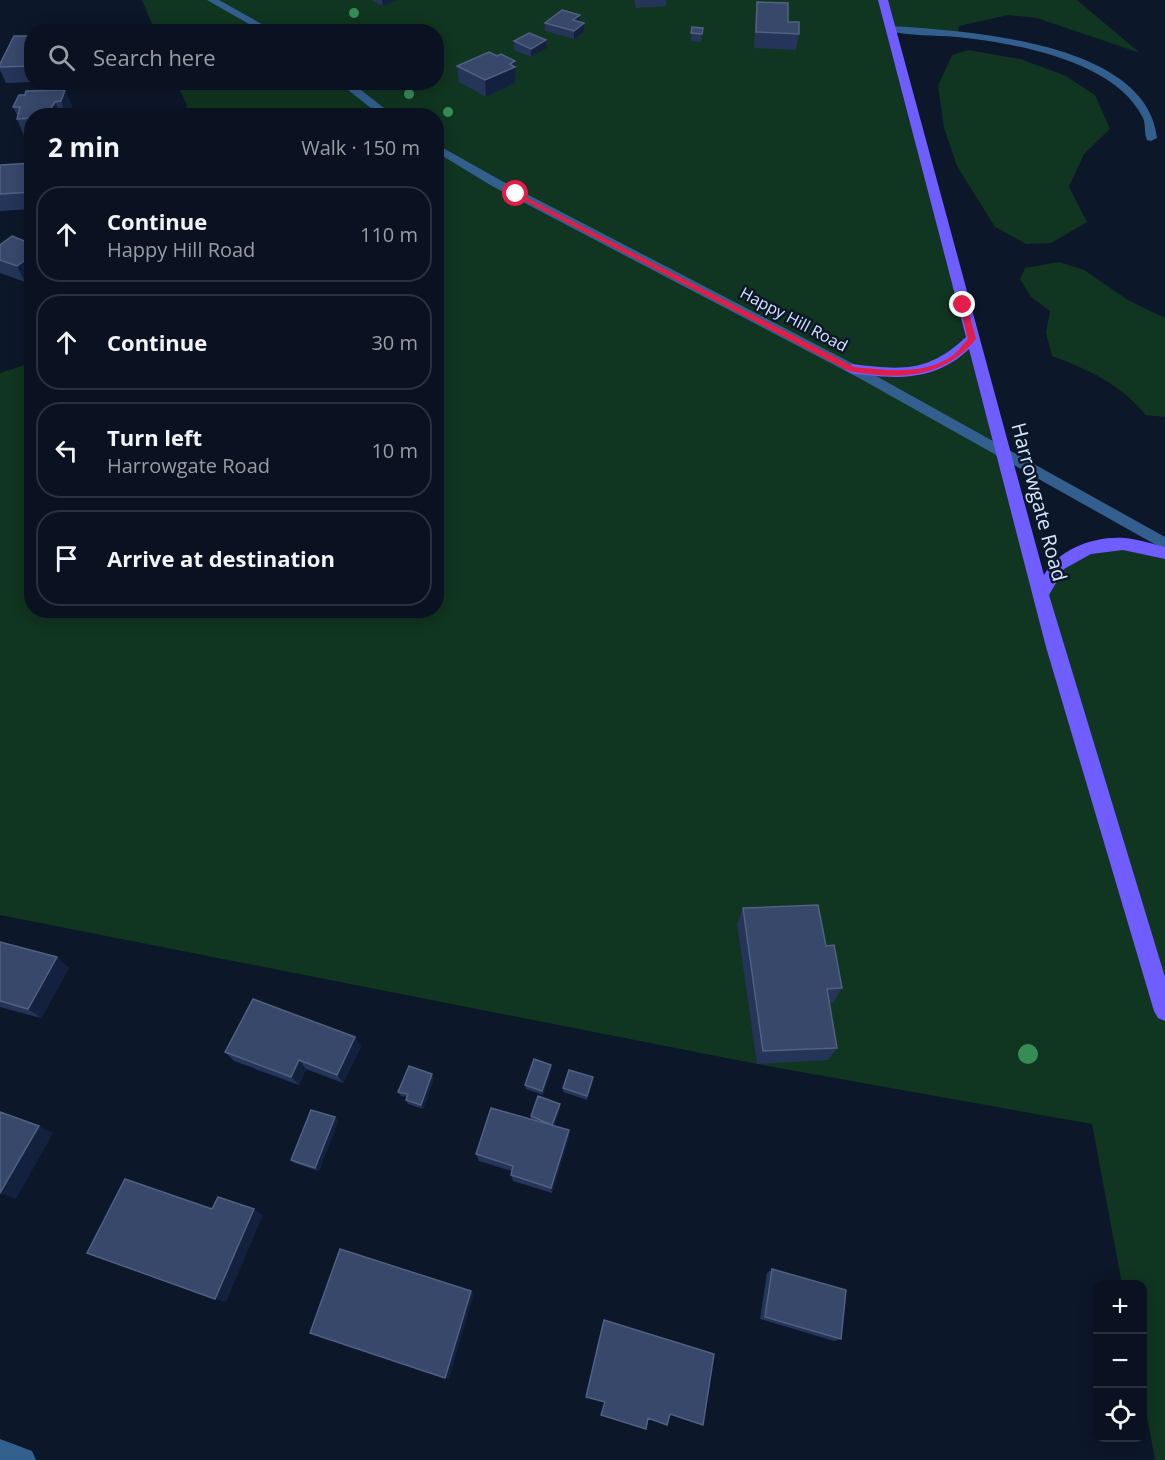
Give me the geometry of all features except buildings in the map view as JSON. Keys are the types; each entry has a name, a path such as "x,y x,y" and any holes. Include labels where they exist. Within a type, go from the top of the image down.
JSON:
{"main road":[{"name":"Harrowgate Road","path":"883,0 1041,596 1165,1011"},
{"path":"852,369 895,374 930,369 955,358 972,339"},
{"path":"1041,596 1058,565 1088,548 1123,544 1165,553"}],"street":[{"path":"212,0 256,24"},
{"path":"891,29 958,33 1004,39 1087,64 1122,85 1148,117 1151,138"},
{"path":"354,90 378,108"},
{"name":"Happy Hill Road","path":"444,152 496,183 852,369 1165,544"},
{"path":"0,1452 23,1460"}],"green space":[{"path":"142,0 1077,0 1140,53 1037,18 1008,15 959,26 958,33 892,29 1041,594 1058,565 1088,548 1123,544 1165,553 1165,1460 1155,1460 1147,1416 1147,1280 1121,1280 1092,1124 757,1064 0,915 0,373 24,365 24,618 444,618 444,108 186,108 180,90 444,90 444,24 152,24"},
{"path":"968,50 1020,59 1064,75 1095,95 1110,129 1084,154 1069,187 1087,222 1051,243 1026,244 995,227 957,166 944,128 938,86 952,55"},
{"path":"1059,262 1084,270 1128,300 1165,318 1165,417 1146,415 1126,395 1104,379 1052,356 1046,333 1050,311 1031,297 1020,279 1025,268"}],"route":[{"path":"516,194 852,369 895,374 930,369 955,358 972,339 963,305"}]}
